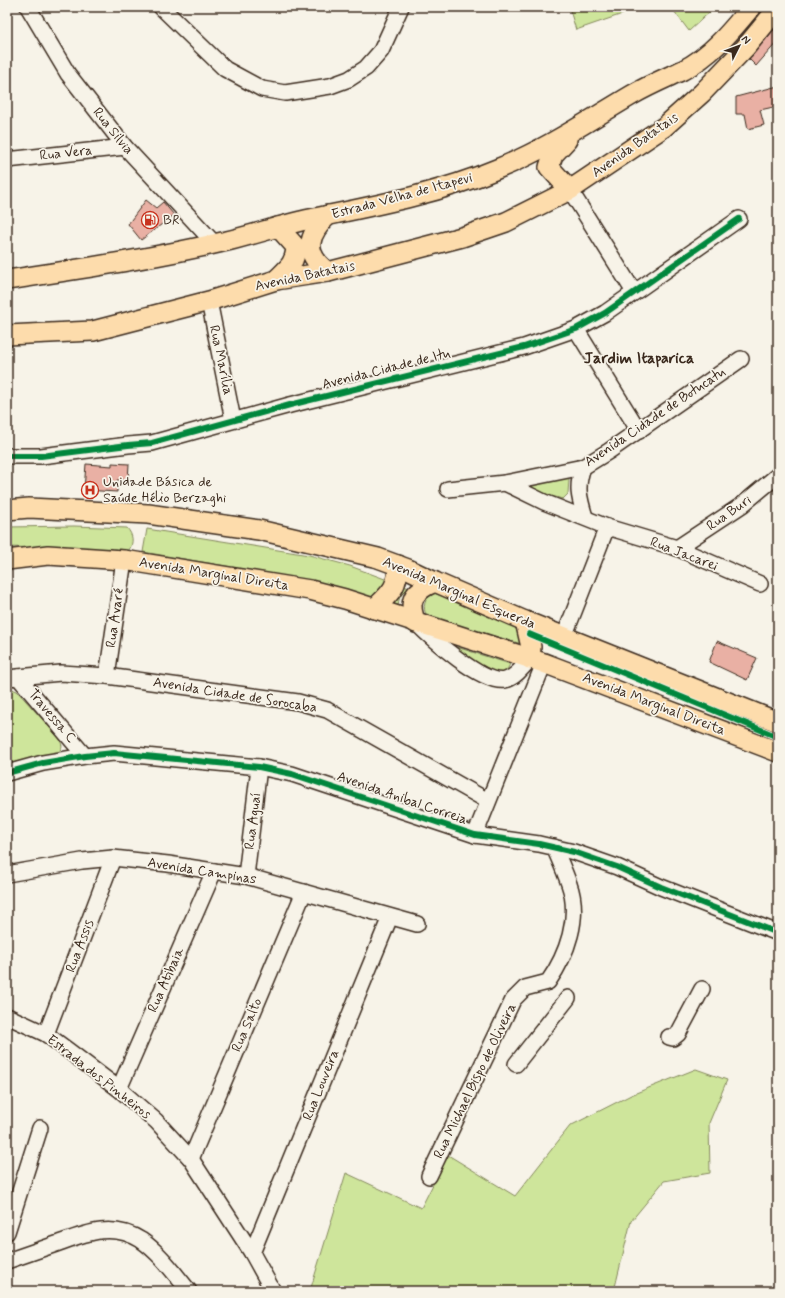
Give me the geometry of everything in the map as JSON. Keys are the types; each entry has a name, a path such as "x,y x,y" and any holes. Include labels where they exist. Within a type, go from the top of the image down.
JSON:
{"main road":[{"name":"Estrada Velha de Itapevi","path":"7,280 75,270 214,243 278,227 379,205 456,184 488,173 542,149 656,81 684,69 713,49 732,30 751,7"},
{"name":"Avenida Batatais","path":"7,335 94,331 209,301 276,280 328,272 462,237 518,217 570,190 664,127 683,111 745,48 778,8"},
{"path":"570,190 549,166 550,161 576,130"},
{"path":"328,216 318,225 312,236 310,246 317,263 328,272"},
{"path":"276,280 296,258 296,246 278,227"},
{"name":"Avenida Marginal Esquerda","path":"7,510 29,508 148,514 259,530 378,558 398,565 564,637 778,722"},
{"name":"Avenida Marginal Direita","path":"7,560 48,555 124,560 310,590 537,661 778,752"},
{"path":"374,609 395,586 398,580 398,565"},
{"path":"416,623 411,612 411,605 414,597 422,587 435,582"},
{"path":"525,621 531,647 537,661"}],"street":[{"name":"Rua Silvia","path":"28,7 68,74 125,147 214,243"},
{"path":"161,7 225,70 262,89 285,93 330,86 349,79 366,68 381,51 401,7"},
{"name":"Rua Vera","path":"7,160 125,147"},
{"path":"570,190 634,292"},
{"name":"Avenida Cidade de Itu","path":"7,456 41,456 128,445 152,444 233,420 524,347 576,329 605,313 739,219"},
{"name":"Rua Marília","path":"209,301 233,420"},
{"path":"576,329 638,431"},
{"name":"Avenida Cidade de Botucatu","path":"448,489 505,483 583,467 638,431 741,359"},
{"path":"583,467 578,481 578,494 585,517"},
{"name":"Rua Buri","path":"677,548 742,505 778,475"},
{"name":"Rua Jacarei","path":"505,483 544,502 607,527 677,548 760,584"},
{"path":"564,637 607,527"},
{"name":"Rua Avaré","path":"107,676 124,560"},
{"name":"Avenida Marginal Direita","path":"416,623 435,641 463,663 477,672 496,680 508,679 537,661"},
{"path":"475,835 537,661"},
{"name":"Avenida Cidade de Sorocaba","path":"13,678 61,673 107,676 298,702 328,710 488,800"},
{"name":"Travessa C","path":"13,678 85,756"},
{"name":"Avenida Anibal Correia","path":"7,773 43,763 114,753 259,767 299,777 475,835 554,847 617,867 661,887 778,933"},
{"name":"Rua Aguaí","path":"246,876 259,767"},
{"name":"Rua Michael Bispo de Oliveira","path":"429,1176 513,1000 525,988 548,982 572,933 573,898 570,885 554,847"},
{"name":"Avenida Campinas","path":"7,875 82,861 113,858 246,876 417,924"},
{"name":"Rua Assis","path":"46,1034 113,858"},
{"name":"Rua Atibaia","path":"119,1089 214,871"},
{"name":"Rua Salto","path":"191,1158 304,892"},
{"name":"Rua Louveira","path":"252,1253 390,917"},
{"path":"668,1036 673,1038 678,1034 702,989"},
{"path":"516,1064 568,998"},
{"name":"Estrada dos Pinheiros","path":"7,1016 46,1034 119,1089 156,1121 191,1158 252,1253 273,1291"},
{"path":"7,1232 40,1128"},
{"path":"7,1261 80,1234 97,1230 113,1230 129,1234 148,1246 189,1291"}],"green space":[{"path":"569,7 637,7 637,9 576,30"},
{"path":"671,7 715,7 689,31"},
{"path":"567,477 569,479 568,494 563,499 532,490 532,485"},
{"path":"74,526 127,528 132,536 132,544 129,550 7,547 7,527"},
{"path":"147,529 309,555 350,566 409,588 400,598 398,604 400,612 308,580 143,552"},
{"path":"434,593 511,623 516,629 522,644 427,617 424,606 428,597"},
{"path":"447,644 510,664 506,672 497,676"},
{"path":"7,687 17,691 60,739 62,746 58,755 7,764"},
{"path":"696,1069 727,1080 709,1123 710,1173 664,1181 631,1221 614,1291 310,1291 346,1173 421,1208 448,1155 515,1196 570,1126 631,1095"}],"building":[{"path":"778,25 778,41 756,66 749,59"},
{"path":"778,86 778,106 760,110 764,125 748,129 745,114 736,114 736,97"},
{"name":"BR","path":"146,200 156,208 163,202 174,215 141,240 128,224"},
{"path":"112,463 129,464 128,480 117,480 117,492 84,490 86,464 112,466"},
{"path":"717,641 757,658 747,680 709,662"}],"cycle path":[{"path":"7,456 41,456 152,443 290,405 524,347 576,329 605,313 739,219"},
{"path":"529,634 778,737"},
{"path":"7,773 43,763 114,753 259,767 292,774 475,835 539,844 574,852 617,867 661,887 778,933"}],"place":[{"name":"BR","path":"150,220"},
{"name":"Unidade Básica de Saúde Hélio Berzaghi","path":"90,490"}],"district":[{"name":"Jardim Itaparica","path":"639,358"}]}
